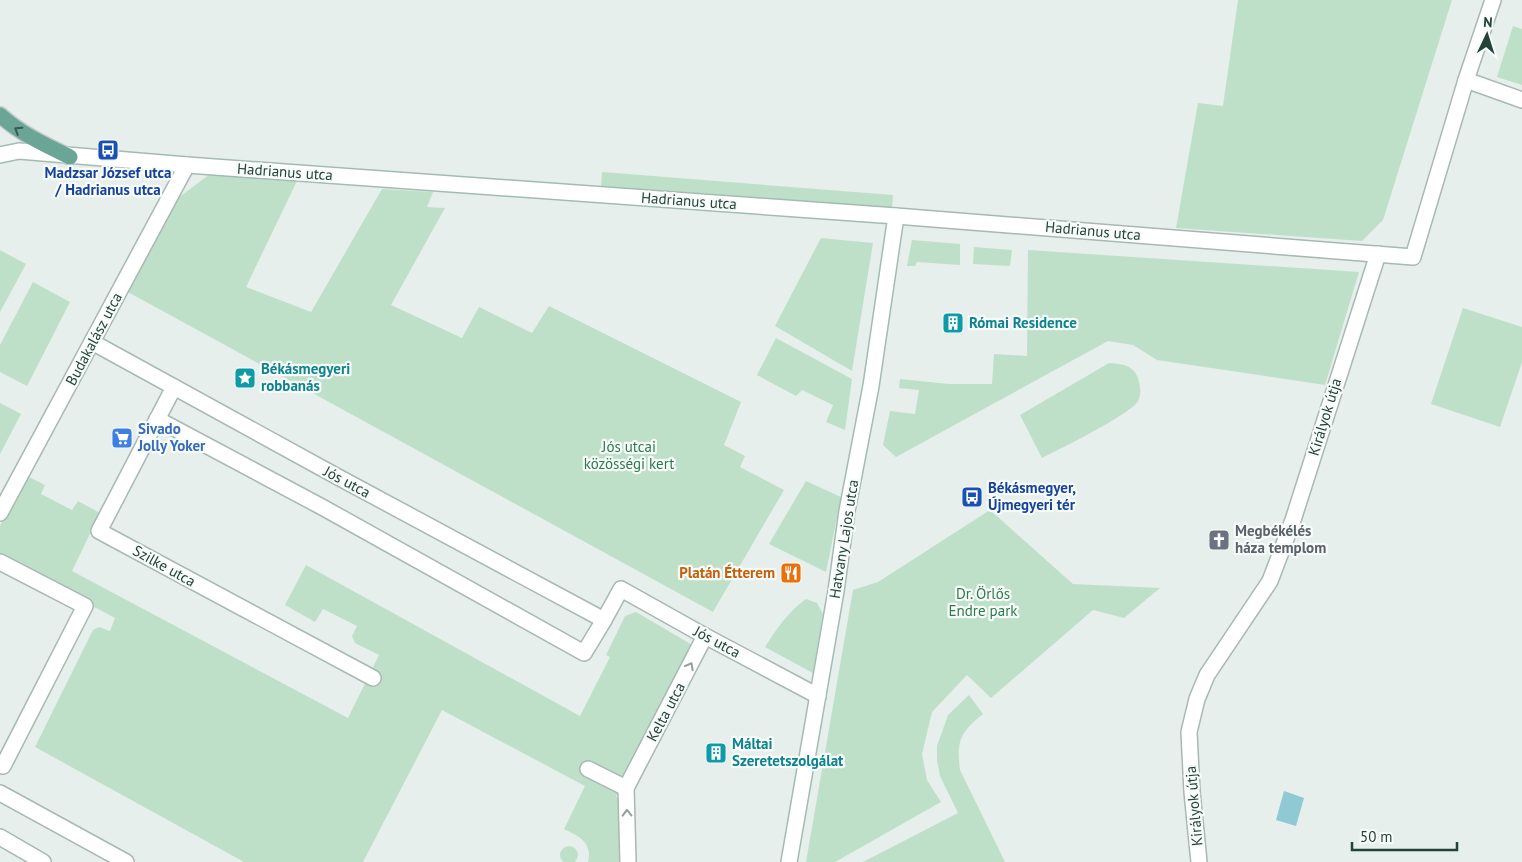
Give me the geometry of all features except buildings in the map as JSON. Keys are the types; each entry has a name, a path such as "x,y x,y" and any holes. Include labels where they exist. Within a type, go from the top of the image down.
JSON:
{"main road":[{"path":"0,115 14,128 70,157"}],"street":[{"path":"1378,254 1413,257 1466,80 1493,0"},
{"path":"1466,80 1522,100"},
{"name":"Hadrianus utca","path":"0,155 20,151 70,157 188,166 896,216 1378,254"},
{"name":"Budakalász utca","path":"0,513 188,166"},
{"name":"Hatvany Lajos utca","path":"789,862 836,591 847,511 871,386 896,216"},
{"name":"Királyok útja","path":"1199,862 1192,792 1189,732 1198,700 1207,675 1270,581 1293,520 1378,254"},
{"name":"Jós utca","path":"92,342 604,620"},
{"name":"Szilke utca","path":"174,387 98,531 373,678"},
{"name":"Jós utca","path":"157,419 322,507 584,653 621,589 818,696"},
{"path":"0,562 84,606 4,766 0,764"},
{"name":"Kelta utca","path":"628,862 626,788 705,636"},
{"path":"588,769 626,788"},
{"path":"0,793 126,862"},
{"path":"0,836 43,862"}],"green space":[{"path":"1238,0 1452,0 1383,220 1362,241 1176,228 1198,103 1223,106"},
{"path":"1513,26 1522,29 1522,85 1497,77"},
{"path":"602,172 893,195 892,208 601,186"},
{"name":"Jós utcai közösségi kert","path":"210,174 297,181 246,287 311,312 382,189 433,192 427,207 445,208 391,305 462,338 479,307 532,333 549,306 741,402 724,445 745,456 740,467 784,490 713,612 126,291 174,201"},
{"path":"821,238 873,243 852,371 775,326"},
{"path":"912,240 960,244 960,265 917,262 915,266 907,266"},
{"path":"974,247 1012,250 1010,266 973,264"},
{"path":"0,250 26,264 0,312"},
{"path":"1028,250 1359,272 1325,385 1157,360 1133,345 1108,341 896,457 883,445 890,411 915,414 919,390 899,388 900,379 949,384 992,384 994,354 1027,356"},
{"path":"33,282 70,302 27,386 0,372 0,345"},
{"path":"1463,308 1522,327 1522,362 1500,427 1431,404"},
{"path":"776,338 852,379 845,430 826,422 833,405 802,390 796,396 757,375"},
{"path":"1109,363 1126,366 1133,370 1138,378 1140,390 1138,401 1123,414 1042,458 1020,415"},
{"path":"0,403 21,414 0,454"},
{"path":"25,475 45,485 41,494 72,510 78,501 100,513 72,571 348,718 379,655 355,643 352,636 357,626 323,609 315,622 285,605 306,565 580,716 610,657 606,655 625,616 636,612 694,646 618,791 616,797 621,799 621,862 588,862 587,845 575,834 564,829 585,786 442,710 363,862 244,862 35,747 93,630 99,627 110,631 115,618 0,557 0,526"},
{"path":"806,481 841,497 826,572 769,544"},
{"name":"Dr. Örlős Endre park","path":"990,510 1073,584 1160,588 1124,618 1093,610 991,698 967,675 932,712 922,754 927,780 941,802 835,862 806,862 853,590 878,582"},
{"path":"806,599 817,603 823,614 813,673 765,647 783,621"},
{"path":"969,695 983,714 970,726 962,738 959,751 960,770 1005,862 863,862 958,813 940,776 937,746 948,715"},
{"path":"569,846 575,849 578,855 575,861 569,864 563,861 560,855 563,849"}],"water":[{"path":"1284,791 1304,798 1296,826 1276,820"}],"place":[{"name":"Madzsar József utca / Hadrianus utca","path":"108,150"},
{"name":"Római Residence","path":"953,323"},
{"name":"Békásmegyeri robbanás","path":"245,378"},
{"name":"Sivado Jolly Yoker","path":"122,438"},
{"name":"Békásmegyer, Újmegyeri tér","path":"972,497"},
{"name":"Megbékélés háza templom","path":"1219,540"},
{"name":"Platán Étterem","path":"791,573"},
{"name":"Máltai Szeretetszolgálat","path":"716,753"}]}
